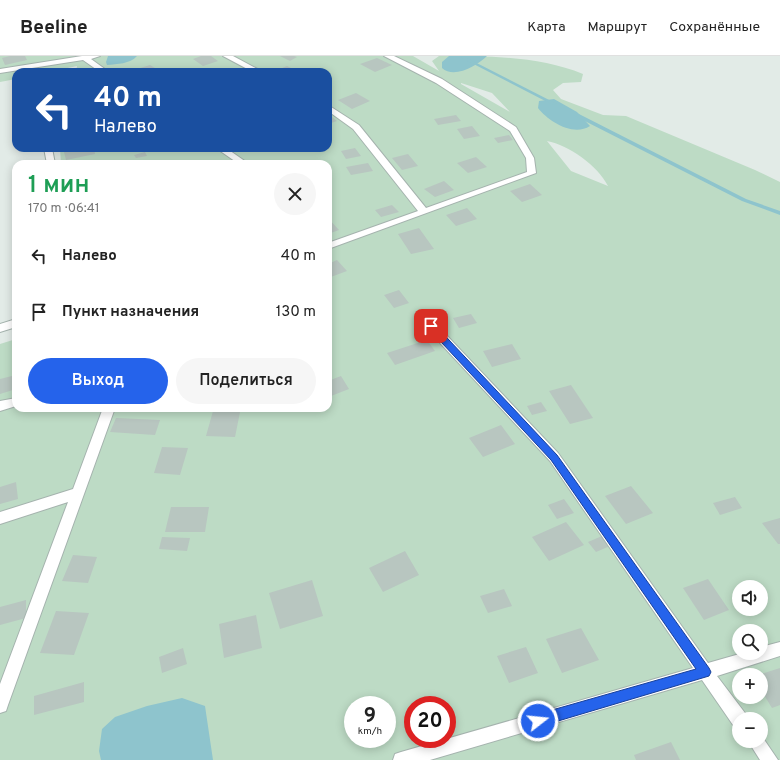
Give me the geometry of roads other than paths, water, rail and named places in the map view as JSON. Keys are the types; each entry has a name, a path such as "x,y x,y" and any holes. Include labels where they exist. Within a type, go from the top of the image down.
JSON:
{"lane":[{"path":"19,68 96,56"},
{"path":"227,56 251,68"},
{"path":"332,245 532,173 530,158 513,129 439,81 388,56"},
{"path":"84,58 99,68"},
{"path":"0,71 12,69"},
{"path":"332,110 356,127 424,212"},
{"path":"226,152 239,160"},
{"path":"0,328 12,324"},
{"path":"431,326 554,457 735,712"},
{"path":"0,406 12,403"},
{"path":"0,705 107,412"},
{"path":"0,518 78,493"},
{"path":"401,760 780,649"},
{"path":"761,748 770,760"}],"water":[{"path":"108,56 137,56 131,61 107,65 106,62"},
{"path":"449,56 487,56 472,67 459,72 453,72 442,68 442,62"},
{"path":"554,99 577,112 590,126 576,130 569,129 548,118 538,108 539,101"},
{"path":"182,698 205,706 213,760 101,760 99,751 102,729 115,717 147,706"}],"waterway":[{"path":"460,56 555,104"},
{"path":"575,114 744,200 780,213"}]}
